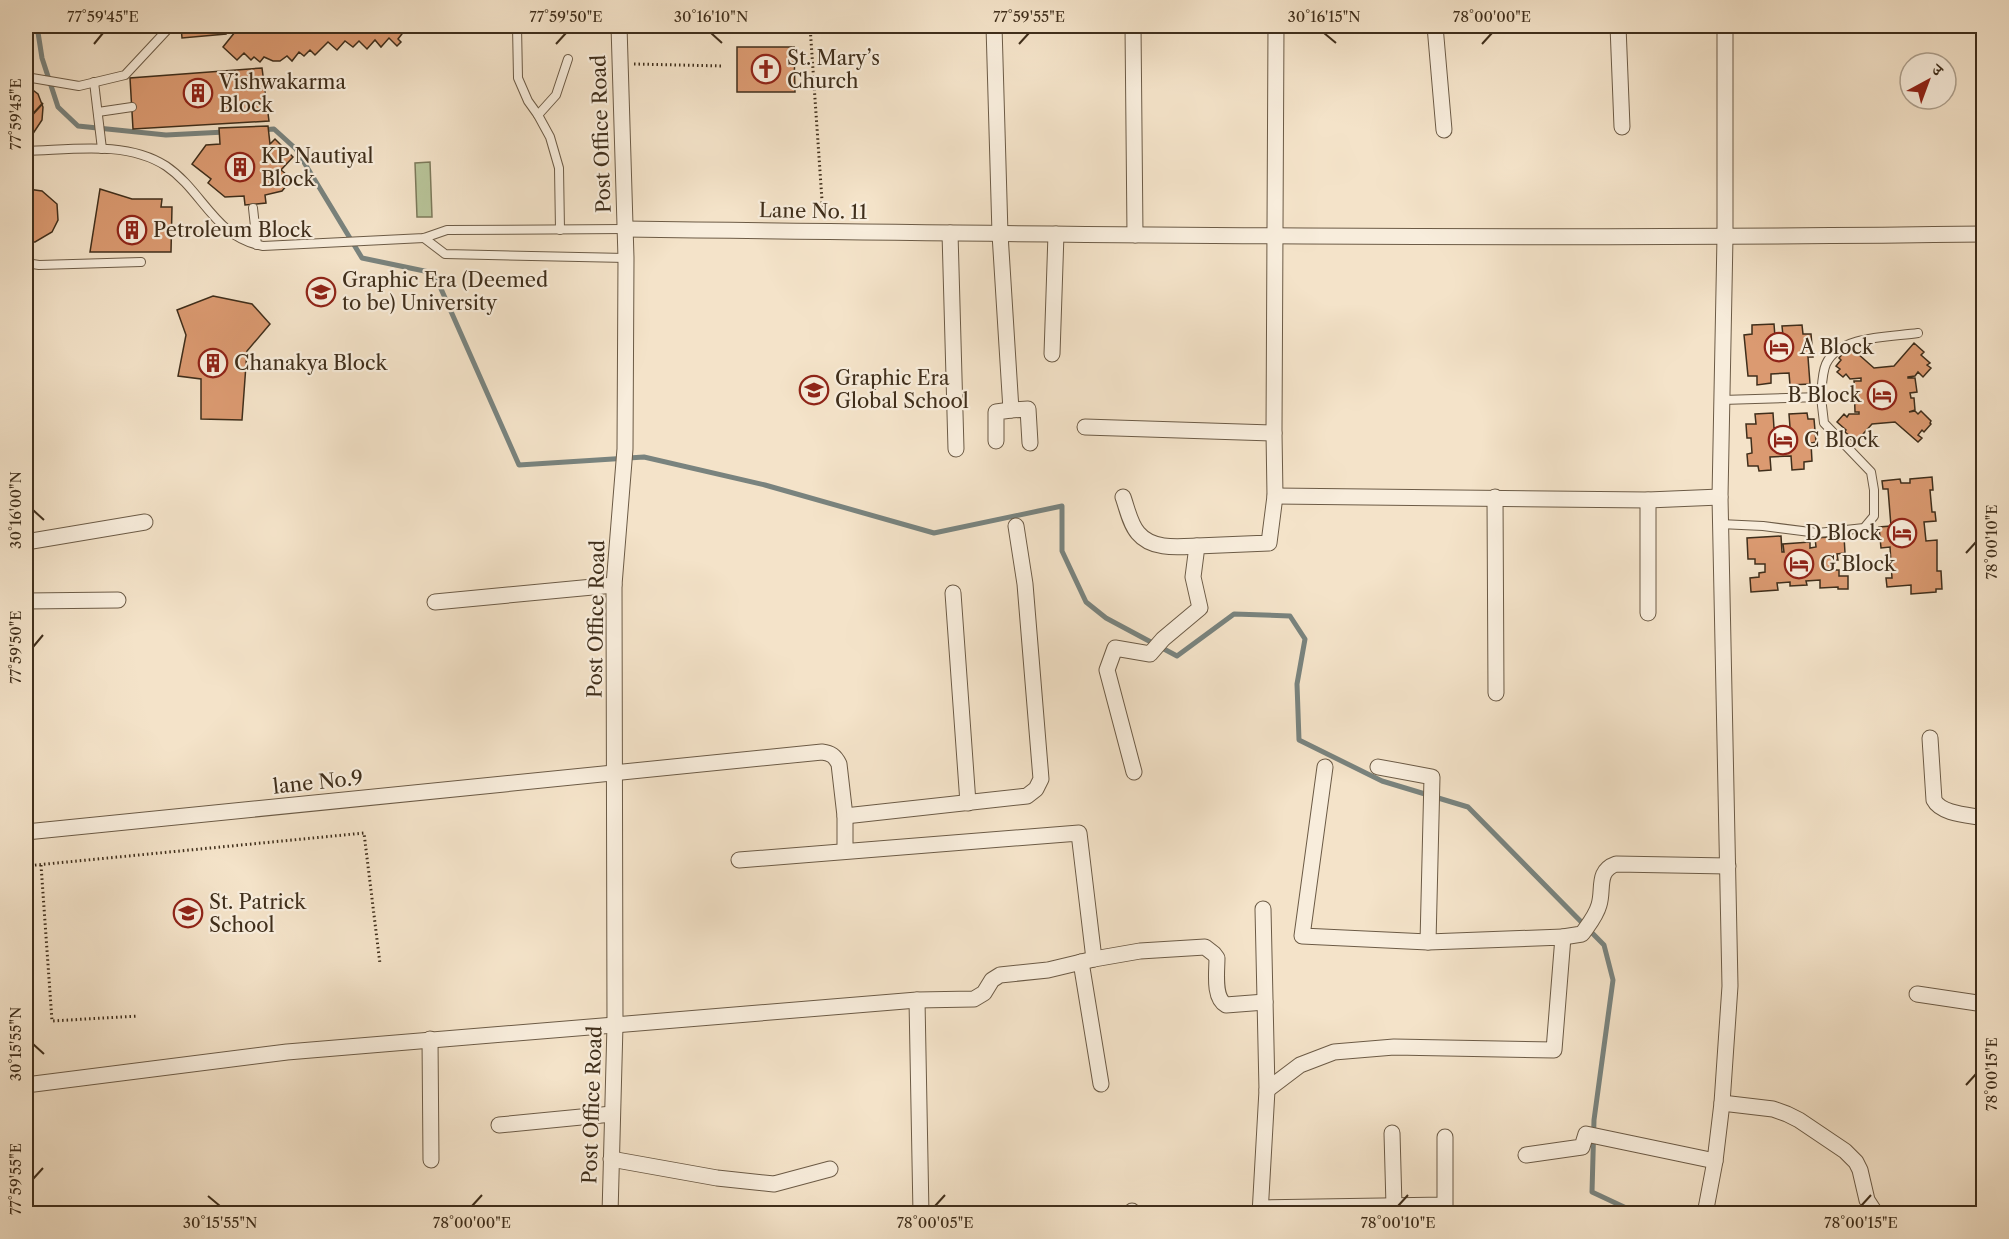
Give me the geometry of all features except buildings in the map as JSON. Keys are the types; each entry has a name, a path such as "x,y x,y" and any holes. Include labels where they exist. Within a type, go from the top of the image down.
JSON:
{"street":[{"name":"Post Office Road","path":"610,1214 615,1025 614,585 625,466 626,258 619,26"},
{"path":"994,26 1000,234 1011,410"},
{"path":"1133,26 1135,235"},
{"path":"1123,497 1138,533 1152,543 1174,548 1269,543 1275,496 1276,26"},
{"path":"1435,26 1444,130"},
{"path":"1618,26 1622,127"},
{"path":"1705,1214 1715,1161 1722,1103 1730,986 1720,524 1725,237 1725,26"},
{"name":"Lane No. 11","path":"625,229 1274,236 1725,237 1983,234"},
{"path":"950,233 956,449"},
{"path":"1052,354 1056,234"},
{"path":"996,441 996,412 1028,409 1030,443"},
{"path":"1085,427 1274,433"},
{"path":"1275,496 1648,500 1720,497"},
{"path":"1495,497 1496,693"},
{"path":"1648,500 1648,614"},
{"path":"26,542 145,522"},
{"path":"845,852 845,816 1027,796 1036,789 1041,778 1025,584 1016,526"},
{"path":"1134,772 1107,670 1115,648 1150,654 1163,639 1200,608 1193,578 1197,546"},
{"path":"435,602 614,585"},
{"path":"953,593 968,802"},
{"path":"26,601 118,600"},
{"path":"1930,738 1935,804 1942,809 1983,818"},
{"name":"lane No.9","path":"26,832 828,752 839,764 845,816"},
{"path":"1325,766 1302,936 1428,942 1563,937 1582,934 1593,919 1600,900 1602,877 1616,864 1728,866"},
{"path":"1378,767 1432,777 1428,942"},
{"path":"739,860 1079,833 1087,960 1101,1084"},
{"path":"1263,909 1267,1090 1260,1211 1445,1205 1445,1137"},
{"path":"1267,1090 1300,1065 1334,1052 1394,1047 1554,1050 1563,937"},
{"path":"26,1085 287,1052 430,1039 917,1000 974,999 984,993 992,980 1000,975 1048,970 1087,960 1140,951 1205,947 1217,958 1218,997 1223,1003 1226,1005 1265,1002"},
{"path":"1917,994 1983,1004"},
{"path":"917,1000 921,1214"},
{"path":"430,1039 431,1160"},
{"path":"1722,1103 1773,1109 1787,1114 1845,1151 1856,1162 1860,1170 1867,1200 1876,1214"},
{"path":"500,1125 612,1114"},
{"path":"1392,1134 1394,1206"},
{"path":"1526,1155 1582,1147 1586,1134 1715,1161"},
{"path":"611,1159 717,1178 774,1184 830,1169"}],"lane":[{"path":"26,77 79,86 125,75 167,30 168,26"},
{"path":"517,26 518,78 528,101 550,137 559,168 560,230"},
{"path":"538,115 556,95 568,59"},
{"path":"94,82 102,149"},
{"path":"98,116 132,107"},
{"path":"26,151 102,149 141,155 164,165 180,177 229,232 246,243 257,245 424,238 447,230 625,229"},
{"path":"253,208 257,245"},
{"path":"424,238 445,254 626,258"},
{"path":"26,263 39,265 141,262"},
{"path":"1720,524 1763,526 1818,533 1864,528 1874,516 1871,472 1824,423 1821,397 1826,363 1841,346 1852,342 1918,333"},
{"path":"1722,400 1821,397"}],"path":[{"path":"810,26 825,232"},
{"path":"620,64 723,66"},
{"path":"26,866 364,833 380,964"},
{"path":"41,865 52,1021 138,1016"}],"green space":[{"path":"430,162 432,217 417,217 415,163"}],"waterway":[{"path":"37,26 42,58 58,107 78,126 166,135 225,132"},
{"path":"261,130 274,129 296,149 362,258 434,273 519,465 644,457 765,485 934,533 1062,506 1062,551 1086,602 1106,618 1177,656 1234,614 1290,616 1305,639 1297,684 1299,740 1382,781 1468,807 1604,945 1613,980 1594,1120 1592,1192 1639,1214"}],"place":[{"name":"St. Mary’s Church","path":"766,69"},
{"name":"Vishwakarma Block","path":"198,93"},
{"name":"KP Nautiyal Block","path":"240,167"},
{"name":"Petroleum Block","path":"132,230"},
{"name":"Graphic Era (Deemed to be) University","path":"321,292"},
{"name":"A Block","path":"1779,347"},
{"name":"Chanakya Block","path":"213,363"},
{"name":"Graphic Era Global School","path":"814,390"},
{"name":"B Block","path":"1882,395"},
{"name":"C Block","path":"1783,440"},
{"name":"D Block","path":"1902,533"},
{"name":"G Block","path":"1799,564"},
{"name":"St. Patrick School","path":"188,913"}]}
